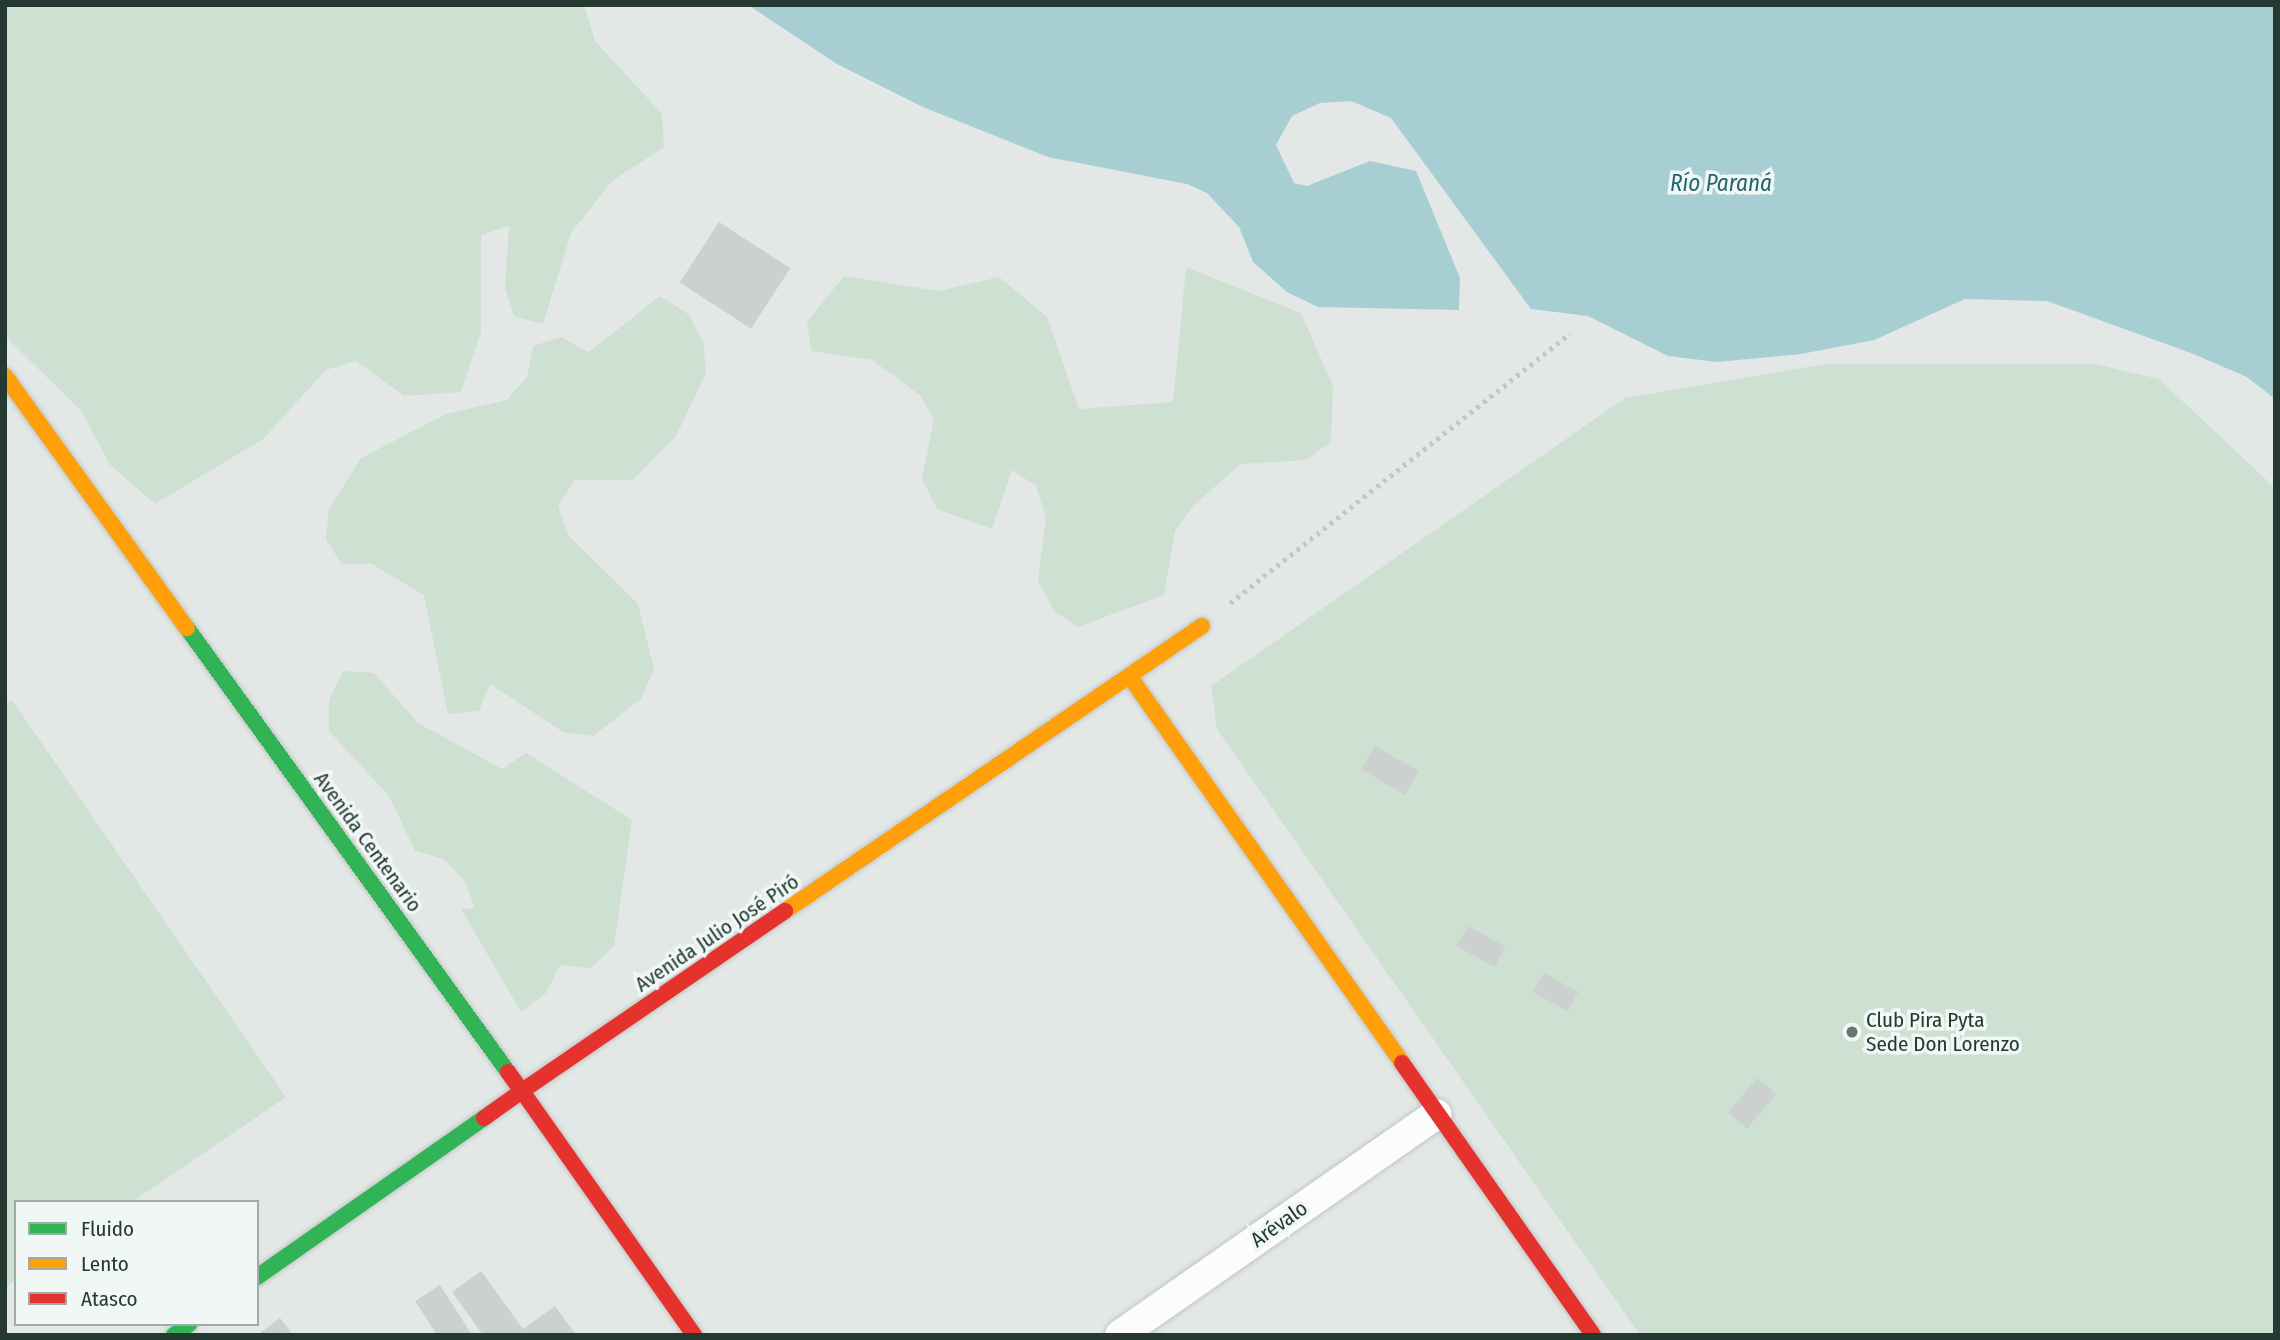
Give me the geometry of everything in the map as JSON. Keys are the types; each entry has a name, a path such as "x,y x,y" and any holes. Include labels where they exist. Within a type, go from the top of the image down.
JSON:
{"street":[{"name":"Avenida Centenario","path":"5,376 522,1091 694,1335"},
{"name":"Avenida Julio José Piró","path":"259,1276 522,1091 1202,626"},
{"path":"1130,677 1593,1335"},
{"name":"Arévalo","path":"1120,1335 1437,1114"}],"path":[{"path":"1202,626 1570,334"}],"green space":[{"path":"5,5 584,5 595,41 662,114 664,147 612,181 571,233 543,324 514,316 505,288 509,226 481,235 481,332 461,392 404,396 356,361 326,370 263,439 155,504 110,465 82,412 5,336"},
{"path":"1186,267 1301,313 1333,386 1331,442 1306,460 1241,464 1194,505 1175,531 1164,595 1078,627 1054,611 1038,580 1046,518 1036,486 1012,470 992,529 937,509 922,479 934,420 920,395 872,360 811,351 807,322 844,276 939,291 999,277 1047,317 1079,409 1173,402"},
{"path":"660,296 688,314 703,341 706,373 676,436 633,480 575,480 558,506 568,535 638,604 654,669 641,699 593,736 563,732 490,684 479,711 448,714 424,595 372,564 342,564 326,540 329,509 361,458 446,414 507,400 527,377 533,346 561,337 589,352"},
{"name":"Club Pira Pyta Sede Don Lorenzo","path":"1825,364 2094,364 2159,379 2275,488 2275,1335 1640,1335 1217,729 1211,686 1625,398"},
{"path":"343,671 374,673 418,723 502,769 526,753 632,820 614,946 591,968 560,965 546,993 521,1012 461,909 475,908 464,880 444,859 415,851 389,796 329,731 329,700"},
{"path":"12,700 286,1097 135,1200 14,1200 14,1281 5,1288 5,704"}],"water":[{"name":"Río Paraná","path":"748,5 2275,5 2275,399 2247,377 2191,353 2047,301 1965,299 1874,340 1801,354 1717,362 1668,356 1588,316 1531,309 1391,118 1351,101 1320,103 1292,116 1276,145 1294,183 1307,186 1370,161 1416,171 1460,278 1459,310 1318,307 1287,292 1253,262 1239,227 1207,193 1187,184 1048,157 923,107 837,64"}],"building":[{"path":"719,222 790,268 751,329 680,282"},
{"path":"1375,746 1418,771 1405,794 1362,769"},
{"path":"1468,926 1506,947 1494,967 1457,946"},
{"path":"1544,973 1578,992 1567,1011 1533,992"},
{"path":"1757,1078 1776,1094 1747,1129 1728,1112"},
{"path":"481,1271 523,1329 555,1306 576,1335 483,1335 452,1292"},
{"path":"440,1285 472,1335 437,1335 415,1301"},
{"path":"280,1318 293,1335 257,1335"}],"traffic: fast":[{"path":"187,628 508,1072"},
{"path":"259,1276 484,1118"},
{"path":"174,1335 186,1326"}],"traffic: slow":[{"path":"5,376 187,628"},
{"path":"785,911 1202,626"},
{"path":"1130,677 1402,1063"}],"traffic: jam":[{"path":"508,1072 522,1091 785,911"},
{"path":"1402,1063 1593,1335"},
{"path":"484,1118 522,1091 694,1335"}],"place":[{"name":"Club Pira Pyta Sede Don Lorenzo","path":"1852,1032"}]}
